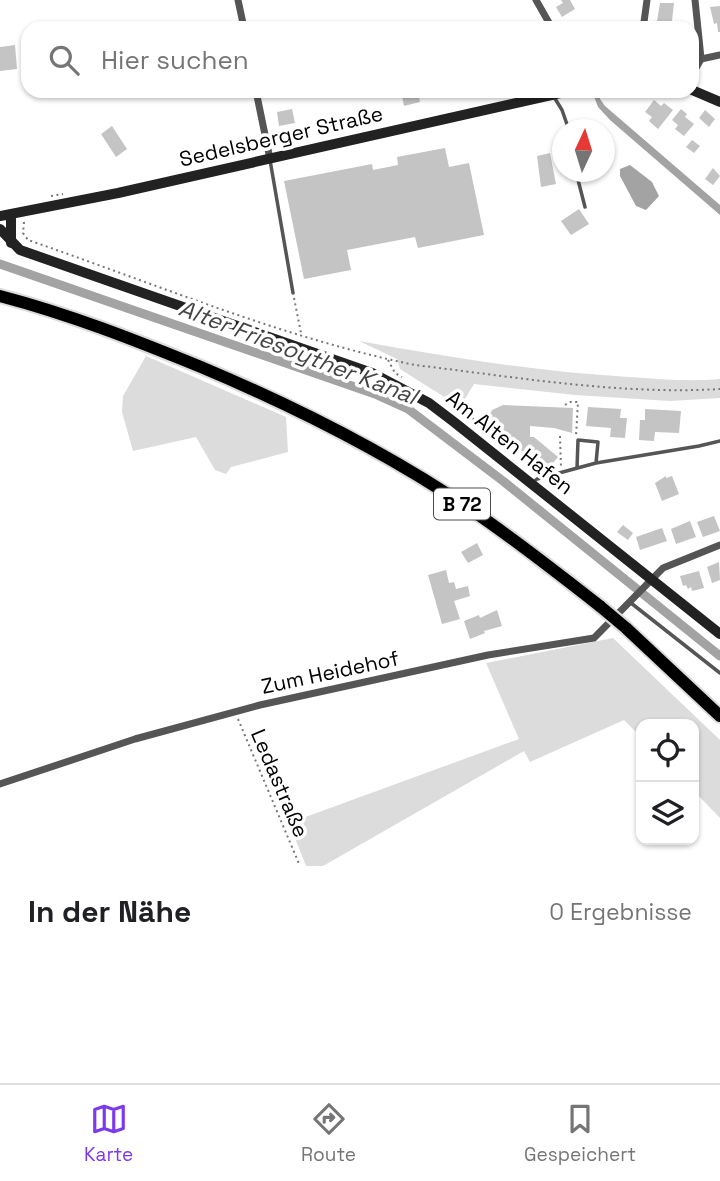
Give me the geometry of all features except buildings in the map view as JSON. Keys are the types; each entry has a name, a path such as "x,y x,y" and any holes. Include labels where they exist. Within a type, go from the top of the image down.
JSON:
{"highway":[{"name":"B 72","path":"0,296 133,339 263,393 312,416 394,461 472,510 601,607 720,716"}],"street":[{"path":"238,0 242,21"},
{"path":"536,0 548,21"},
{"path":"644,21 647,0"},
{"path":"695,0 695,21"},
{"path":"699,51 699,62"},
{"path":"701,58 720,55"},
{"path":"699,93 720,102"},
{"path":"257,98 270,159"},
{"name":"Sedelsberger Straße","path":"5,216 539,98"},
{"path":"5,216 11,243"},
{"name":"Am Alten Hafen","path":"0,229 20,250 47,261 372,373 429,403 532,484 648,583 720,634"},
{"name":"Zum Heidehof","path":"0,784 135,739 236,711 488,655 594,638 663,568 720,545"}],"lane":[{"path":"554,98 565,119"},
{"path":"270,159 293,293"},
{"path":"579,182 586,207"},
{"path":"577,468 578,440 598,442 596,463"},
{"path":"532,484 537,478 596,463 720,441"},
{"path":"631,603 720,673"}],"path":[{"path":"24,213 23,233 28,240 301,334 415,365 585,385 663,390 720,388"},
{"path":"293,293 301,334"},
{"path":"565,405 578,402 578,440"},
{"path":"472,418 507,443 509,441"},
{"path":"560,436 561,472"},
{"name":"Ledastraße","path":"236,711 300,866"}],"shaded area":[{"path":"595,98 600,98 605,106 720,205 720,215 615,124 615,119 609,119 598,107"},
{"path":"630,165 652,182 659,196 646,210 636,206 620,176 620,169"},
{"path":"359,341 561,372 675,380 720,379 720,398 670,401 575,395 474,384 460,407 400,369 397,359"},
{"path":"146,356 286,417 288,452 231,467 226,474 215,470 196,437 133,451 122,412 123,396"},
{"path":"613,638 698,719 636,719 636,732 624,720 530,762 524,751 323,866 306,866 289,823 519,739 486,663"},
{"path":"699,720 720,740 720,818 699,796"}],"waterway":[{"name":"Alter Friesoyther Kanal","path":"0,264 375,394 408,409 503,481 720,656"}]}
